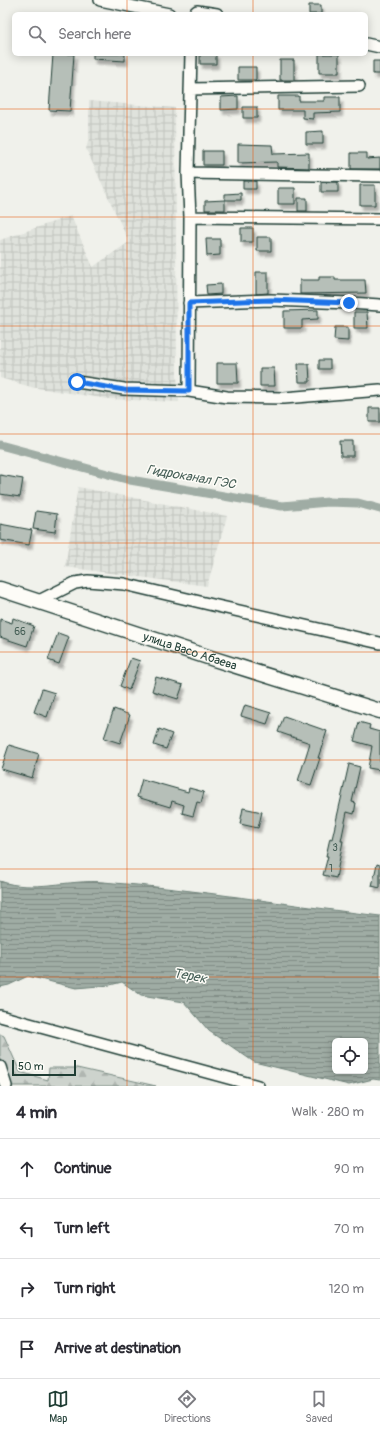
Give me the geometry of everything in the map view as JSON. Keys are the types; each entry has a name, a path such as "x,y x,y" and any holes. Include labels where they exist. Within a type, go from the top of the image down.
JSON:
{"main road":[{"name":"улица Васо Абаева","path":"0,589 214,659 380,711"}],"street":[{"path":"100,0 159,12"},
{"path":"368,44 380,47"},
{"path":"189,391 190,217 188,173 191,56"},
{"path":"190,89 359,86"},
{"path":"188,173 380,176"},
{"path":"190,217 380,219"},
{"path":"189,303 271,300 349,303 380,306"},
{"path":"77,382 124,390 189,391 226,396 284,398 380,390"},
{"path":"39,601 75,583 88,581 124,584 380,643"},
{"path":"0,1016 258,1086"},
{"path":"0,1067 6,1086"}],"shaded area":[{"path":"89,101 175,108 177,376 179,402 108,399 31,387 0,378 0,240 71,216 93,267 129,242 86,149 89,138"},
{"path":"78,487 227,516 207,586 65,567"}],"green space":[{"path":"0,1034 4,1036 20,1072 48,1080 49,1068 77,1068 156,1086 11,1086 0,1057"}],"water":[{"name":"Терек","path":"0,881 25,886 77,882 103,882 138,885 380,916 380,1080 373,1079 349,1085 254,1062 209,1031 184,1002 141,995 122,982 110,985 76,988 28,976 9,985 0,987"}],"building":[{"path":"309,5 321,5 321,12 309,12"},
{"path":"53,56 74,56 70,111 49,110"},
{"path":"93,56 125,56 125,61 93,59"},
{"path":"200,56 216,56 216,64 200,64"},
{"path":"319,56 339,56 339,73 319,73"},
{"path":"280,60 294,60 294,80 280,80"},
{"path":"373,61 380,61 380,74 373,74"},
{"path":"238,67 256,67 256,80 238,80"},
{"path":"238,96 238,109 221,110 221,97"},
{"path":"278,96 299,96 299,101 324,101 324,97 340,97 340,112 313,113 313,119 303,118 303,110 278,110"},
{"path":"243,107 257,107 257,118 243,118"},
{"path":"323,131 323,144 306,144 306,132"},
{"path":"238,144 272,145 273,154 309,153 309,168 277,167 277,162 238,163"},
{"path":"203,151 222,151 222,165 203,165"},
{"path":"351,153 367,153 367,159 380,158 380,169 351,169"},
{"path":"243,181 256,181 256,189 243,189"},
{"path":"321,182 338,182 338,192 321,192"},
{"path":"360,185 375,185 375,205 360,205"},
{"path":"278,188 295,188 295,204 278,204"},
{"path":"241,193 241,200 225,200 225,194"},
{"path":"298,198 307,198 307,211 298,211"},
{"path":"225,200 225,210 205,210 205,201"},
{"path":"241,228 253,228 253,242 241,242"},
{"path":"257,237 271,237 271,251 257,251"},
{"path":"206,239 220,239 220,255 207,256"},
{"path":"256,272 268,272 268,293 256,294"},
{"path":"319,277 335,277 335,280 365,280 366,293 300,294 300,280 319,280"},
{"path":"221,284 221,294 207,295 206,285"},
{"path":"318,310 318,319 302,320 302,328 284,328 284,311"},
{"path":"354,312 367,312 368,328 354,328"},
{"path":"335,327 348,327 348,341 334,340"},
{"path":"319,360 330,360 330,369 319,369"},
{"path":"217,363 237,363 238,383 217,383"},
{"path":"298,364 309,364 310,382 299,382"},
{"path":"260,368 274,368 275,386 260,386"},
{"path":"369,408 380,408 380,422 369,422"},
{"path":"340,441 353,441 353,456 341,456"},
{"path":"0,475 23,479 20,497 0,494"},
{"path":"36,511 57,514 55,532 33,529"},
{"path":"0,524 32,530 29,545 0,540"},
{"path":"13,618 34,626 27,646 0,637 0,619 12,623"},
{"path":"58,633 69,637 59,664 48,660"},
{"path":"131,658 140,661 129,690 120,686"},
{"path":"156,677 183,685 178,699 152,691"},
{"path":"42,689 55,693 47,717 34,712"},
{"path":"245,705 271,713 267,724 241,716"},
{"path":"114,709 130,715 120,743 104,738"},
{"path":"284,716 327,731 311,785 298,781 310,743 278,732"},
{"path":"359,722 370,725 369,729 380,732 380,770 368,768 372,746 354,741"},
{"path":"159,729 172,734 166,749 154,745"},
{"path":"9,745 39,754 32,778 1,769"},
{"path":"349,764 360,767 352,802 356,803 354,814 347,812 336,878 323,875 328,856 326,856 330,838 332,839"},
{"path":"142,779 188,792 189,788 204,792 201,803 197,802 193,816 182,813 184,805 172,801 170,807 137,797"},
{"path":"243,808 262,812 258,828 240,824"},
{"path":"377,864 380,865 380,888 372,886"}],"waterway":[{"name":"Гидроканал ГЭС","path":"0,445 130,480 282,506 328,502 358,503 380,509"}],"route":[{"path":"77,382 124,390 189,391 189,303 271,300 349,303"}]}
